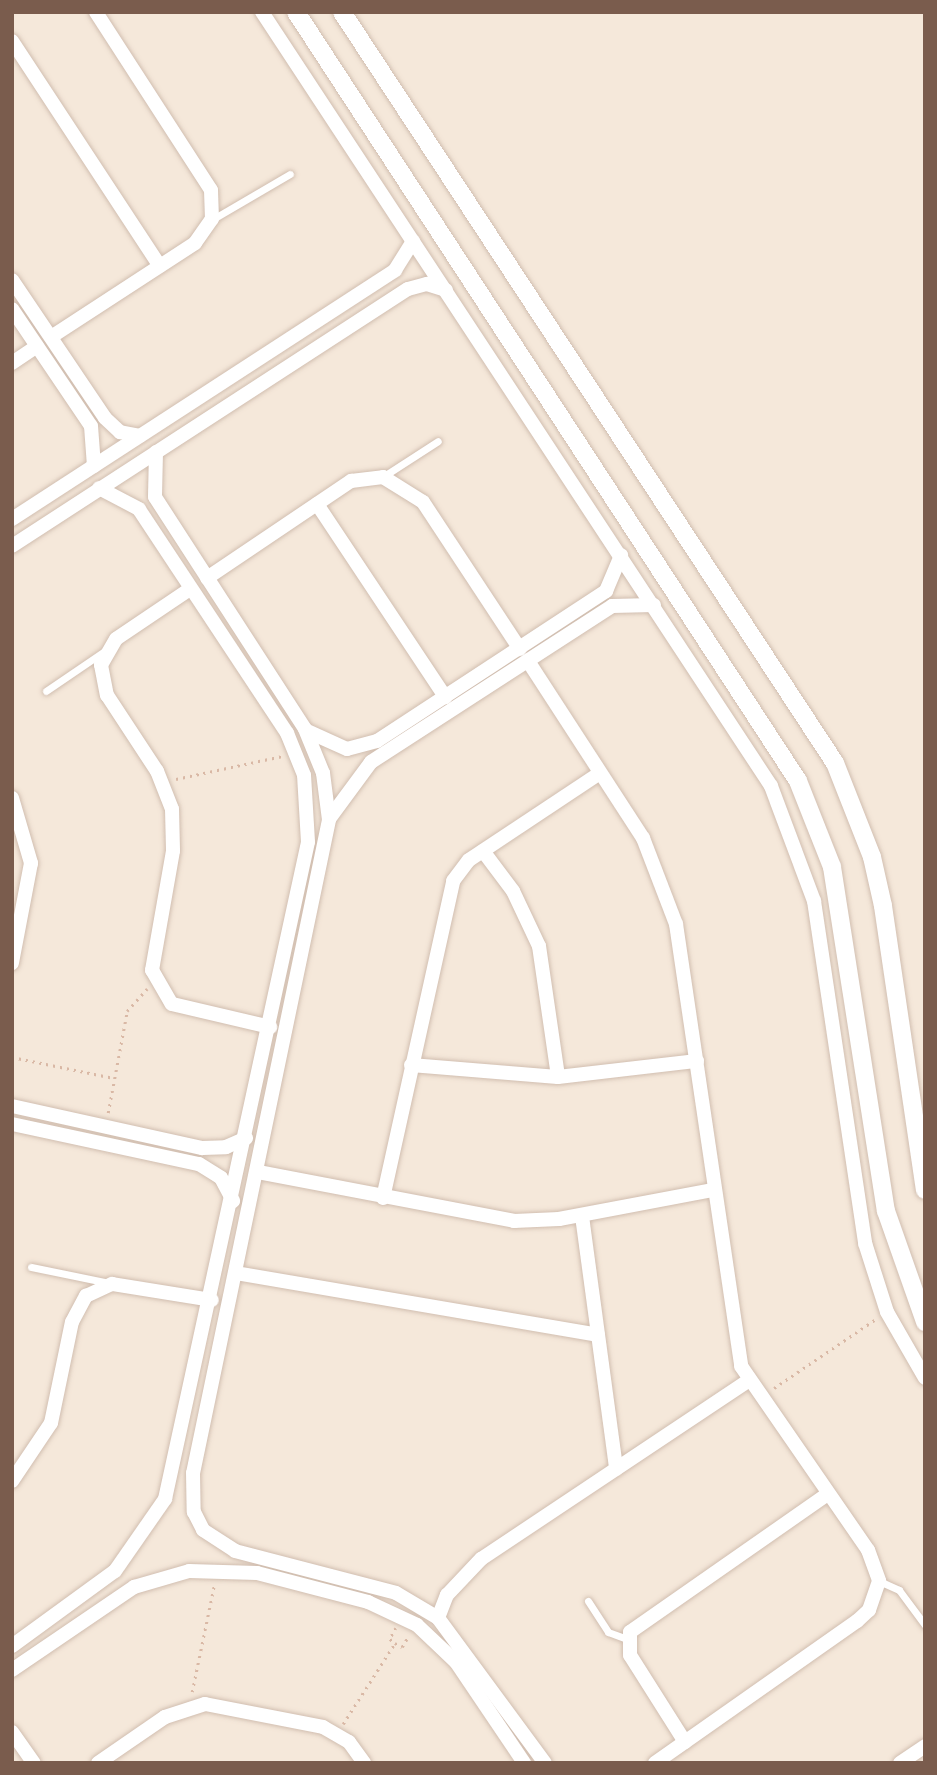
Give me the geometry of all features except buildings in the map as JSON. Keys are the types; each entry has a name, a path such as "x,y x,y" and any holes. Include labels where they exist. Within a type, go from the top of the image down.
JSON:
{"street":[{"path":"51,337 195,243 212,219 211,190 96,12"},
{"path":"262,12 750,751 803,862 865,1243 887,1312 925,1378"},
{"path":"296,12 798,780 832,867 886,1211 925,1322"},
{"path":"342,12 835,763 872,857 883,906 925,1190"},
{"path":"12,41 160,266"},
{"path":"12,519 395,270 414,241"},
{"path":"12,280 111,426 140,436"},
{"path":"12,546 408,289 427,284 446,290"},
{"path":"12,309 91,426 94,466"},
{"path":"12,363 37,346"},
{"path":"156,452 155,497 305,729 323,773 329,820 190,1493 203,1530 235,1551 396,1593 438,1618 545,1763"},
{"path":"207,578 351,481 383,477 423,502 600,773 662,880 682,958 733,1335 748,1381 868,1550 879,1581 869,1611 857,1621 655,1763"},
{"path":"12,1646 93,1590 151,1525 174,1472 308,842 308,797 296,754 139,509 99,488"},
{"path":"317,504 445,697"},
{"path":"329,820 371,762 524,655 606,591 621,555"},
{"path":"190,589 106,650 101,681 107,695 163,782 175,830 153,956 155,983 186,1010 270,1027"},
{"path":"305,729 331,746 363,747 445,697 612,606 654,605"},
{"path":"383,1198 448,893 460,870 483,851 600,773"},
{"path":"12,798 32,863 12,963"},
{"path":"483,851 513,891 539,946 558,1077"},
{"path":"411,1065 558,1077 697,1061"},
{"path":"12,1106 214,1149 246,1138"},
{"path":"12,1124 199,1164 221,1178 233,1201"},
{"path":"258,1172 492,1220 582,1216 713,1190"},
{"path":"582,1216 616,1469"},
{"path":"236,1273 598,1335"},
{"path":"12,1481 51,1423 77,1308 113,1283 212,1300"},
{"path":"438,1618 462,1575 748,1381"},
{"path":"685,1742 630,1656 627,1639 635,1626 828,1494"},
{"path":"12,1670 134,1587 218,1569 368,1602 417,1625 456,1662 524,1763"},
{"path":"98,1763 189,1706 222,1705 337,1733 363,1763"},
{"path":"12,1732 34,1763"},
{"path":"900,1763 925,1746"}],"lane":[{"path":"212,219 290,174"},
{"path":"383,477 438,441"},
{"path":"46,691 106,650"},
{"path":"31,1267 113,1283"},
{"path":"879,1581 899,1590 925,1625"},
{"path":"587,1601 608,1632 627,1639"}],"path":[{"path":"163,782 296,754"},
{"path":"105,1126 127,1011 155,983"},
{"path":"12,1056 114,1077"},
{"path":"760,1398 887,1312"},
{"path":"189,1706 218,1569"},
{"path":"337,1733 396,1643"}],"shaded area":[{"path":"12,12 925,12 925,1763 12,1763"}]}
